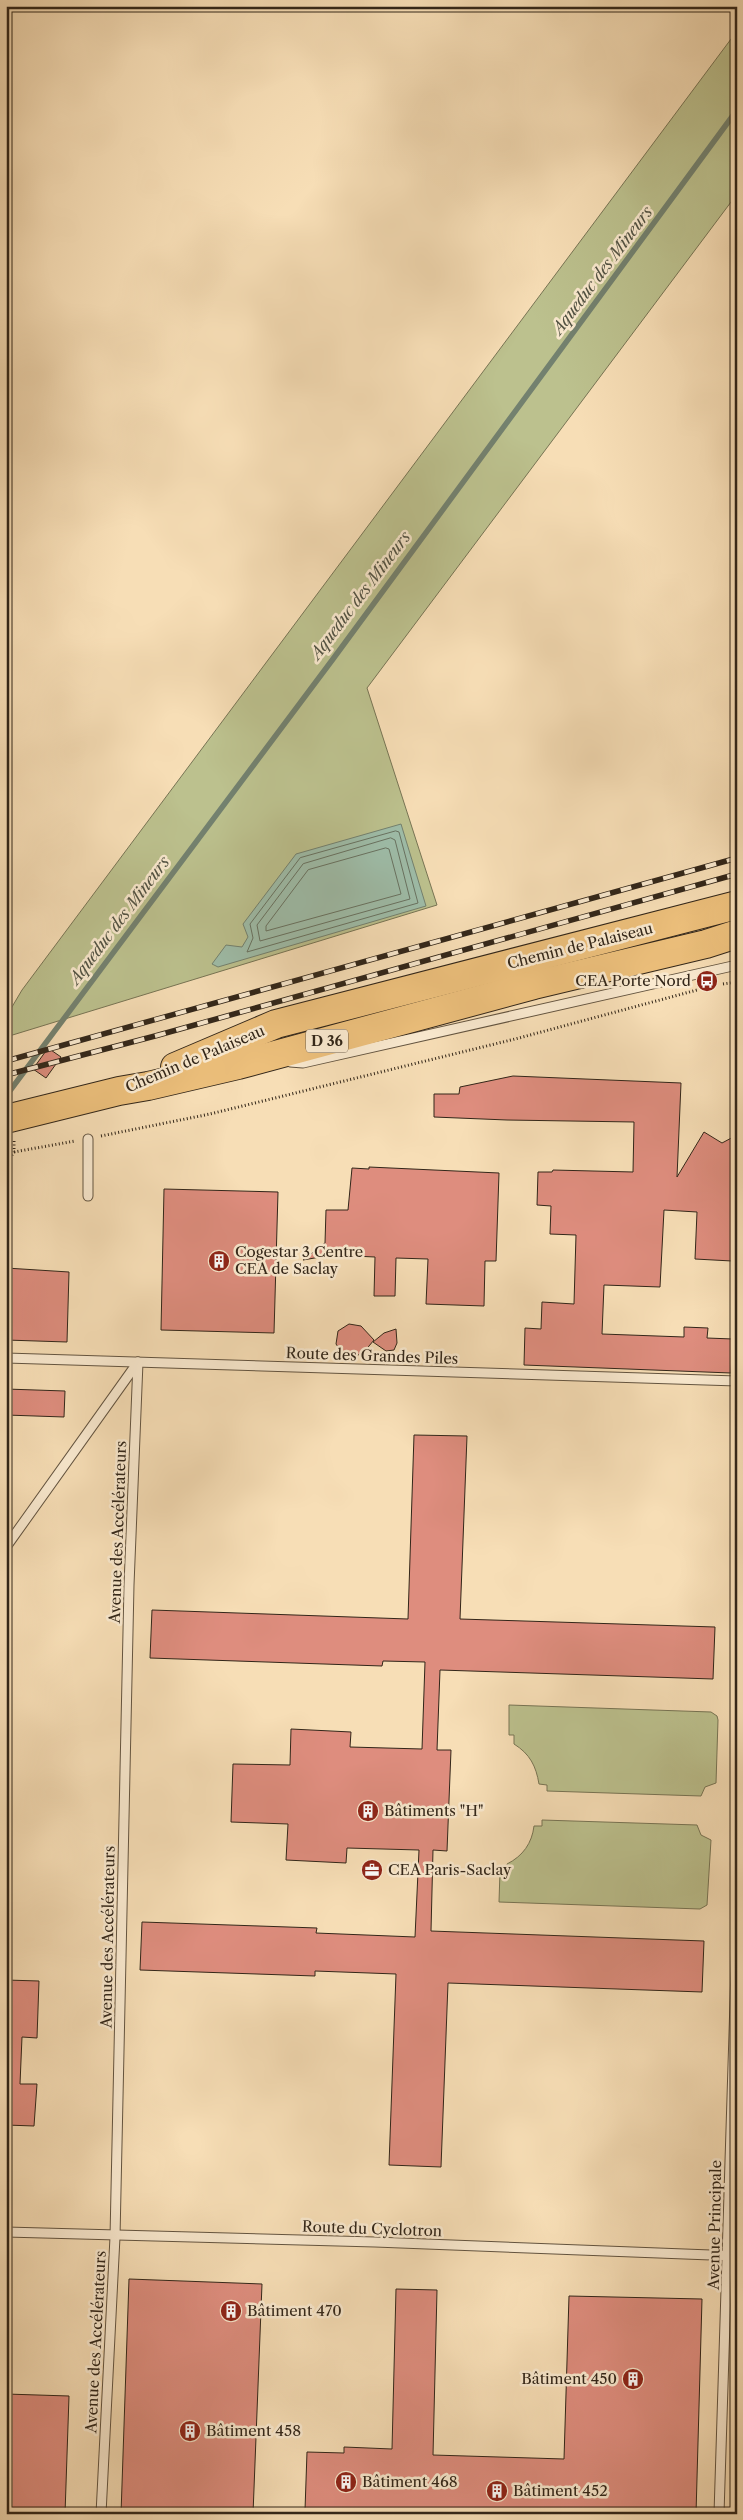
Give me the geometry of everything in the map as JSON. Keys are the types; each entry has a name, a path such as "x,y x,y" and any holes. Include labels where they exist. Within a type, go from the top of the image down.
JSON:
{"main road":[{"name":"Chemin de Palaiseau","path":"119,1091 276,1024 737,905"},
{"name":"Chemin de Palaiseau","path":"119,1091 250,1062 534,985 706,944 737,934"},
{"name":"D 36","path":"6,1120 119,1091"}],"lane":[{"path":"250,1062 303,1062 737,966"},
{"path":"88,1139 88,1196"},
{"name":"Route des Grandes Piles","path":"6,1358 737,1381"},
{"path":"6,1547 138,1362"},
{"name":"Avenue des Accélérateurs","path":"101,2514 115,2236 129,1585 138,1362"},
{"name":"Avenue Principale","path":"720,2514 732,2255 737,1937"},
{"name":"Route du Cyclotron","path":"6,2232 375,2242 732,2255"}],"path":[{"path":"719,985 737,982"},
{"path":"6,1164 14,1152 210,1114 519,1038 701,989"}],"green space":[{"path":"737,31 737,194 367,688 437,905 6,1037 6,1017 22,990"},
{"path":"509,1705 711,1712 717,1716 718,1720 716,1783 705,1787 701,1796 547,1791 547,1785 539,1784 534,1766 528,1756 514,1744 514,1735 509,1735"},
{"path":"542,1820 697,1825 701,1835 711,1840 707,1905 700,1909 499,1902 500,1871 506,1871 507,1864 522,1853 529,1843 534,1826 542,1826"}],"water":[{"path":"401,824 426,906 218,967 212,964 226,945 242,947 248,937 243,924 296,854"}],"building":[{"path":"48,1048 61,1057 46,1078 33,1069"},
{"path":"513,1076 681,1083 677,1177 704,1132 722,1143 737,1135 732,1261 695,1259 697,1212 664,1210 660,1287 604,1285 602,1334 684,1337 684,1327 708,1328 707,1338 733,1339 731,1373 524,1365 525,1328 541,1329 542,1302 574,1304 576,1235 550,1234 551,1206 537,1205 538,1172 552,1172 553,1170 633,1172 634,1122 434,1117 434,1094 459,1094 460,1087"},
{"path":"369,1167 499,1173 496,1261 485,1261 484,1306 426,1304 428,1259 396,1258 395,1296 374,1296 375,1257 332,1255 303,1260 325,1243 326,1210 348,1210 352,1168 369,1169"},
{"name":"Cogestar 3 Centre CEA de Saclay","path":"164,1189 278,1192 274,1333 161,1330"},
{"path":"6,1268 69,1272 67,1342 6,1340"},
{"path":"349,1324 361,1326 374,1340 364,1352 356,1356 343,1354 336,1344 338,1331"},
{"path":"396,1329 397,1343 394,1350 386,1351 373,1342 384,1333"},
{"path":"6,1389 65,1391 64,1417 6,1415"},
{"name":"Bâtiments \"H\"","path":"414,1435 467,1436 460,1619 715,1627 713,1679 440,1670 437,1750 451,1750 447,1851 433,1850 431,1931 704,1941 702,1992 448,1983 441,2167 389,2165 396,1974 315,1971 315,1976 140,1970 142,1922 317,1928 316,1933 415,1937 419,1850 347,1848 346,1863 286,1860 288,1824 231,1822 233,1764 290,1765 291,1729 351,1732 350,1747 422,1749 425,1662 383,1661 382,1666 150,1658 152,1610 408,1619"},
{"path":"6,1980 39,1981 37,2038 22,2037 20,2084 37,2084 34,2126 6,2125"},
{"name":"Bâtiment 458","path":"129,2279 262,2284 253,2514 121,2514"},
{"path":"396,2289 437,2290 433,2455 564,2459 569,2296 702,2299 696,2514 384,2514 305,2510 307,2452 344,2453 344,2447 392,2449"},
{"path":"6,2394 69,2396 65,2514 6,2514"}],"waterway":[{"name":"Aqueduc des Mineurs","path":"6,1096 333,659 737,110"}],"railway":[{"path":"6,1061 737,858"},
{"path":"6,1075 155,1036 737,874"}],"place":[{"name":"CEA Porte Nord","path":"707,981"},
{"name":"Cogestar 3 Centre CEA de Saclay","path":"219,1261"},
{"name":"Bâtiments \"H\"","path":"368,1811"},
{"name":"CEA Paris-Saclay","path":"372,1870"},
{"name":"Bâtiment 470","path":"231,2311"},
{"name":"Bâtiment 450","path":"633,2379"},
{"name":"Bâtiment 458","path":"190,2431"},
{"name":"Bâtiment 468","path":"346,2482"},
{"name":"Bâtiment 452","path":"497,2491"}]}
